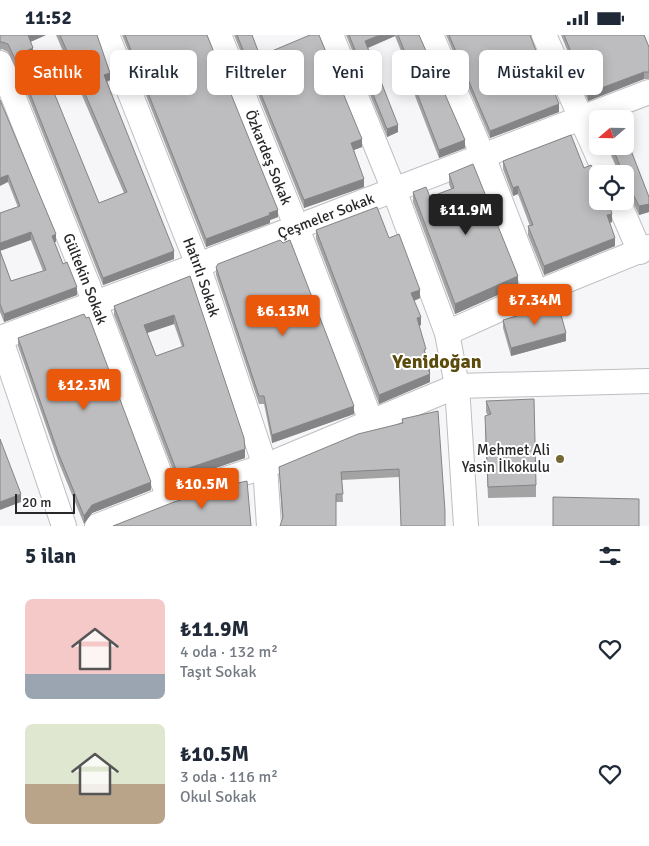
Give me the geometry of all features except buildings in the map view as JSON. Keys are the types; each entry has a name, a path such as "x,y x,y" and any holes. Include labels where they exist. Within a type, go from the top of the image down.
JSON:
{"street":[{"name":"Hatırlı Sokak","path":"107,35 198,265 265,466 269,526"},
{"name":"Özkardeş Sokak","path":"219,35 297,228 371,421"},
{"path":"331,35 394,190 447,333 456,386 466,526"},
{"path":"431,35 483,156 536,293"},
{"path":"544,35 602,165"},
{"name":"Gültekin Sokak","path":"0,63 95,303 169,498"},
{"name":"Çeşmeler Sokak","path":"0,338 297,228 649,92"},
{"path":"447,333 536,293 644,250 623,210"},
{"path":"0,338 64,526"},
{"path":"97,526 169,498 265,466 456,386 649,381"}],"place":[{"name":"Mehmet Ali Yasin İlkokulu","path":"560,459"}],"district":[{"name":"Yenidoğan","path":"437,361"}]}
